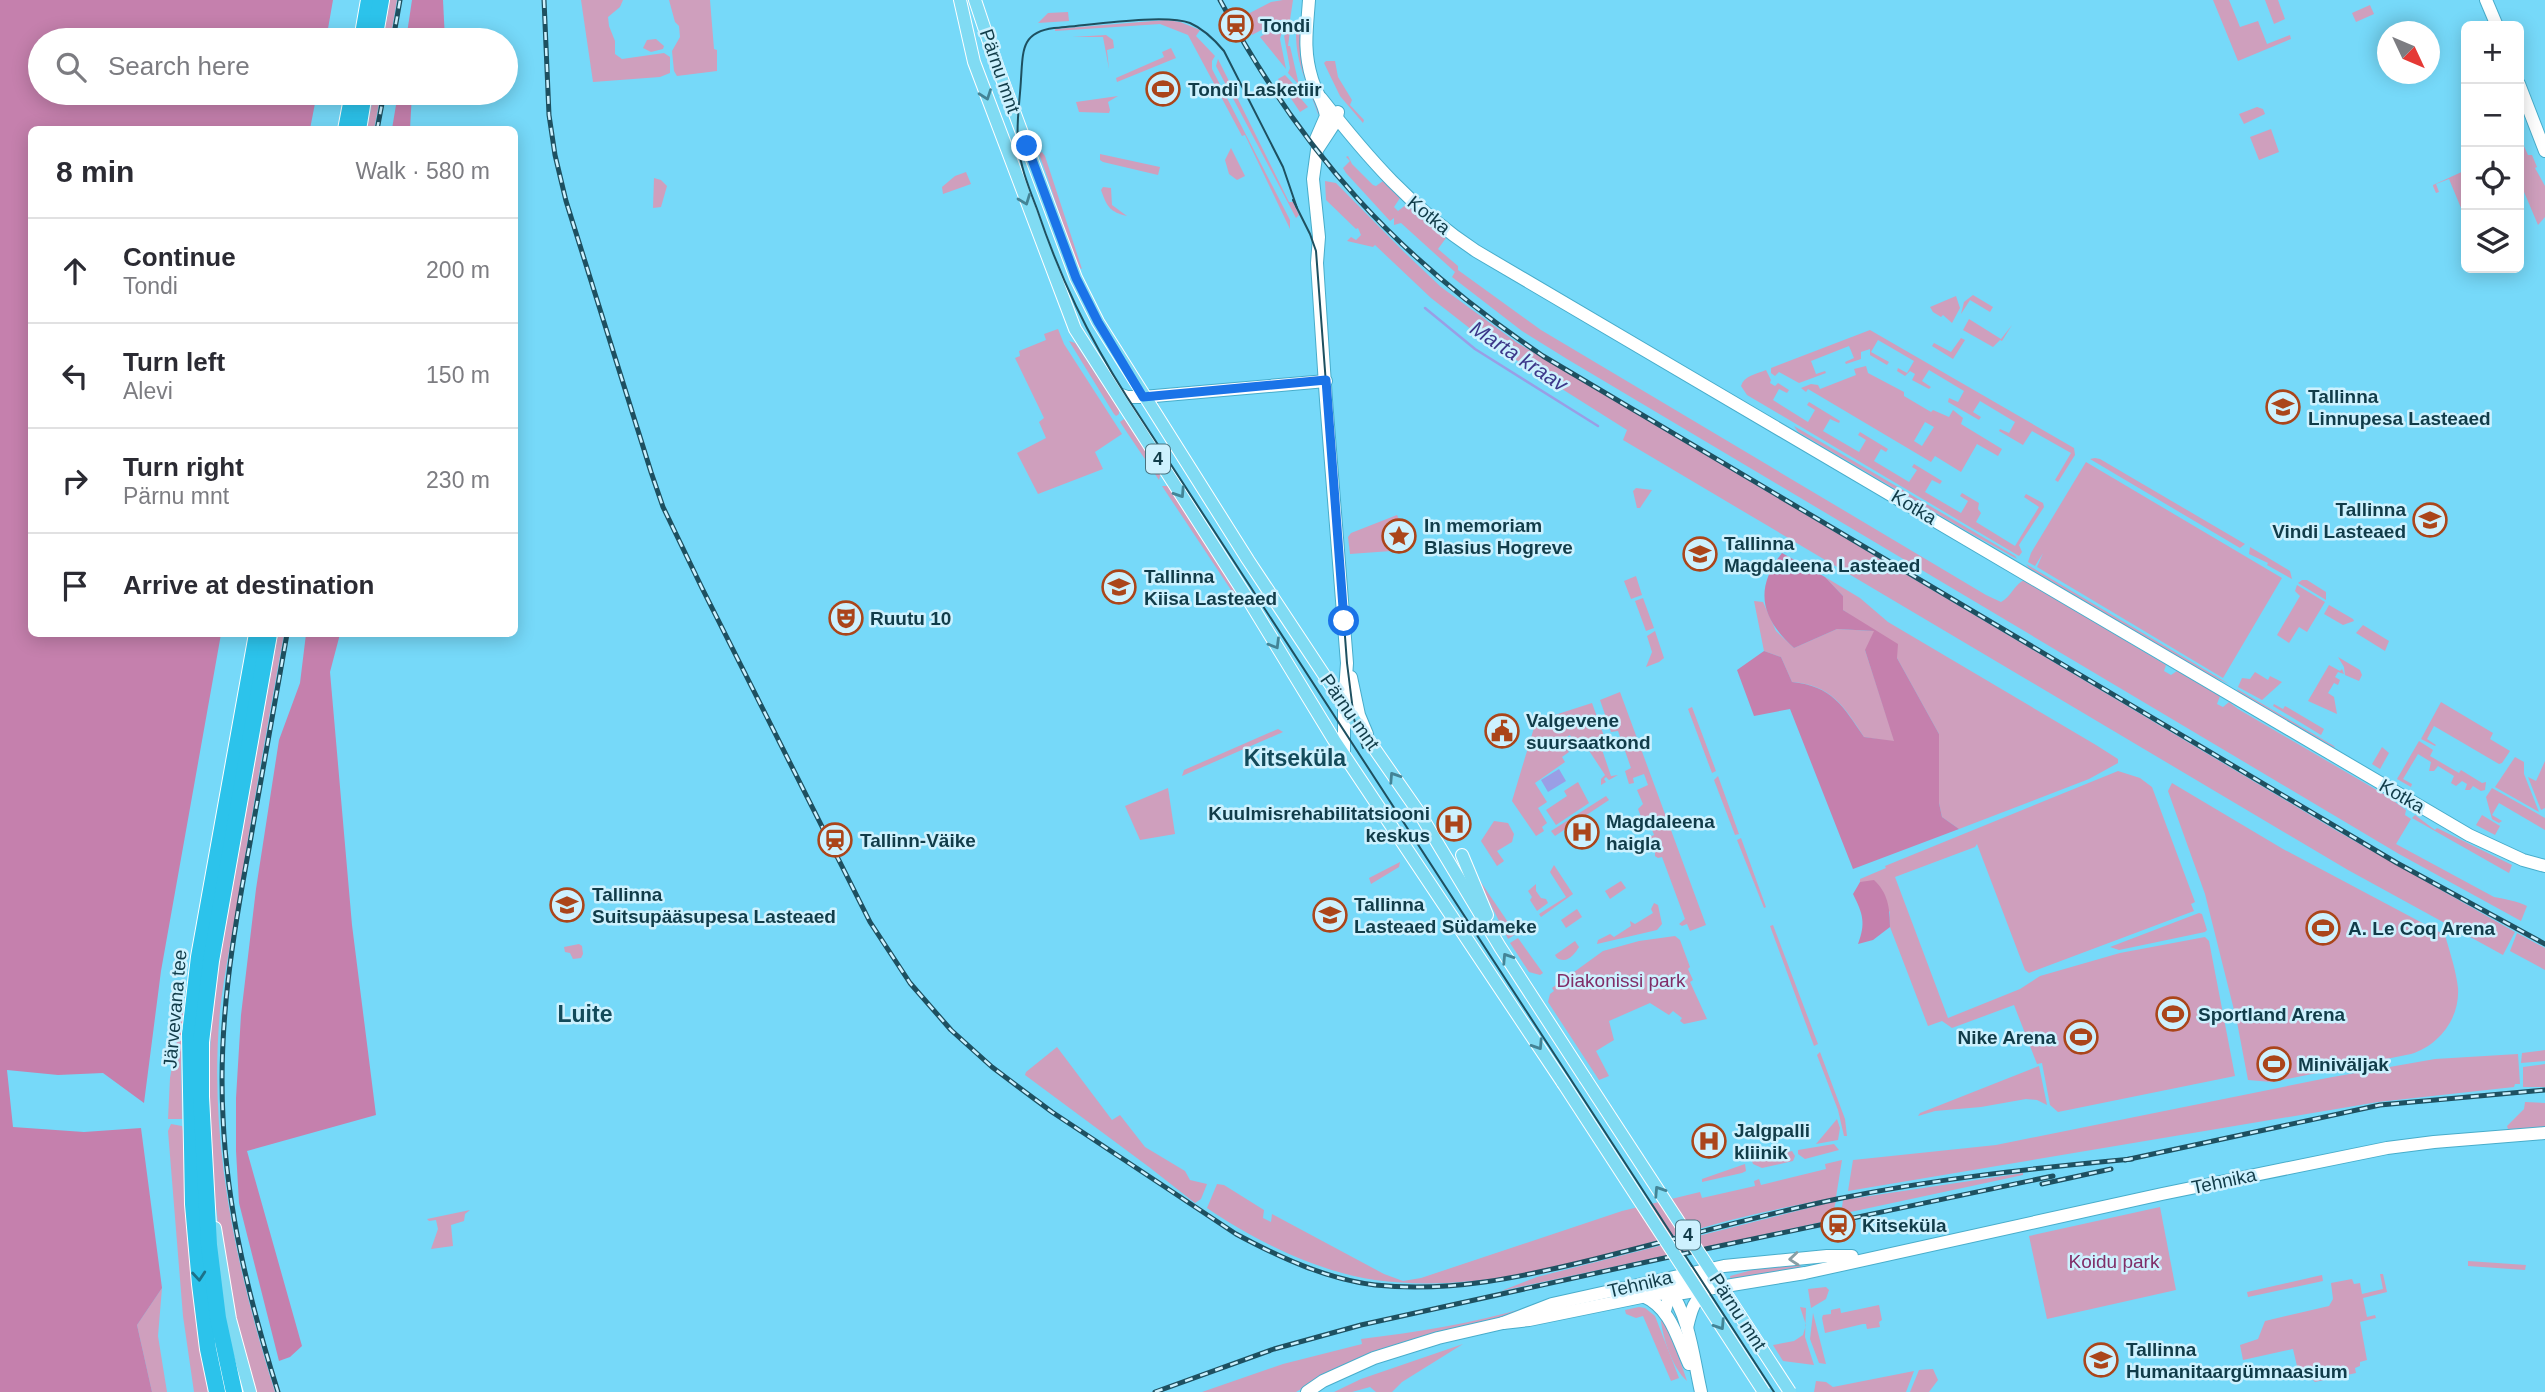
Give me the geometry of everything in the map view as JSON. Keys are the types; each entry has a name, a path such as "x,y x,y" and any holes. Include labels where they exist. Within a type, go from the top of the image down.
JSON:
{"highway":[{"path":"364,28 369,0"},
{"path":"376,28 381,0"},
{"path":"347,126 351,105"},
{"path":"359,126 362,105"},
{"name":"Järvevana tee","path":"217,1392 208,1349 193,1204 190,1034 199,957 256,637"},
{"name":"Järvevana tee","path":"234,1392 218,1318 207,1220 201,1097 204,1003 268,637"}],"main road":[{"name":"Pärnu mnt","path":"960,0 972,54 1000,136 1075,329 1344,754 1764,1392"},
{"name":"Pärnu mnt","path":"975,0 1076,278 1098,322 1143,397 1343,705 1420,814 1491,932 1790,1392"},
{"path":"972,54 981,55 996,63"},
{"path":"1462,855 1485,907 1491,932"},
{"name":"Järvevana tee","path":"205,1154 218,1255 230,1319 250,1392"}],"street":[{"path":"2479,0 2487,21"},
{"path":"2486,0 2495,21"},
{"path":"1309,2 1316,66 1336,115 1420,208"},
{"name":"Kotka","path":"1309,2 1305,42 1312,78 1321,98 1384,175 1448,232 2394,792 2483,843 2545,866"},
{"path":"2519,84 2545,153"},
{"path":"1336,115 1317,150 1313,169 1317,245 1348,663 1359,715 1369,739"},
{"path":"1317,245 1311,230 1306,171 1310,151 1336,115"},
{"path":"2524,115 2534,138 2545,153"},
{"path":"1327,135 1338,129 1347,130"},
{"path":"1116,393 1127,397 1143,397 1326,380"},
{"path":"1344,754 1343,705 1348,663"},
{"name":"Tehnika","path":"1307,1392 1323,1381 1374,1358 1438,1338 1503,1323 1530,1320 1643,1296 1805,1273 2387,1148 2446,1140 2545,1133"},
{"name":"Tehnika","path":"1503,1323 1552,1304 1724,1266 1906,1250"},
{"path":"1665,1311 1667,1300 1682,1284 1762,1262"},
{"path":"1657,1279 1666,1285 1678,1302 1701,1391"},
{"path":"1686,1328 1692,1306 1698,1296 1710,1288"},
{"path":"1643,1296 1655,1301 1665,1311 1701,1391"}],"green space":[{"path":"390,0 397,0 392,28 385,28"},
{"path":"581,0 623,0 620,7 608,17 615,41 615,54 622,59 664,53 670,57 670,73 660,77 593,82"},
{"path":"669,0 710,0 717,71 677,76 672,51 680,37 679,26 675,22"},
{"path":"1293,0 1290,20 1279,20 1279,27 1267,27 1252,35 1242,17 1271,2"},
{"path":"2213,0 2229,0 2240,27 2258,21 2267,44 2290,35 2291,39 2238,61"},
{"path":"2265,0 2278,0 2285,19 2274,24"},
{"path":"2370,5 2374,14 2356,22 2352,13"},
{"path":"1068,12 1069,21 1038,23 1048,13"},
{"path":"1166,20 1200,30 1196,36 1215,56 1212,69 1290,220 1290,229 1245,135 1242,136 1188,35 1160,24 1055,31"},
{"path":"1269,31 1282,32 1280,39 1286,69 1260,37"},
{"path":"1290,31 1288,46 1299,85 1288,73 1290,68 1284,36"},
{"path":"1302,32 1321,116 1301,66 1296,34"},
{"path":"1106,35 1113,40 1114,48 1107,50 1109,69 1103,37 1072,37"},
{"path":"656,39 664,46 663,49 651,52 643,48 647,40"},
{"path":"1171,48 1176,58 1117,82 1116,78 1164,57 1162,52"},
{"path":"1218,59 1289,202 1293,202 1299,215 1296,218 1216,66"},
{"path":"1335,61 1338,77 1352,100 1350,105 1364,120 1363,123 1340,96 1324,63"},
{"path":"1285,75 1299,90 1297,94 1308,107 1300,112 1278,79"},
{"path":"1118,96 1108,102 1109,113 1079,112 1076,102"},
{"path":"372,105 379,105 375,126 368,126"},
{"path":"2257,107 2263,109 2265,114 2244,124 2239,114"},
{"path":"2271,129 2279,152 2259,160 2250,137"},
{"path":"2524,146 2528,155 2532,155 2537,167 2535,168 2545,186 2545,217 2538,225 2524,192"},
{"path":"1231,148 1245,176 1237,180 1229,174 1225,160"},
{"path":"1042,152 1082,269 1078,267 1068,239 1039,154"},
{"path":"1100,154 1160,167 1158,175 1103,162 1100,160"},
{"path":"1348,156 1352,164 1373,185 1383,181 1400,198 1394,207 1398,211 1407,204 1446,238 1438,249 1458,266 1458,270 1541,330 1986,595 2001,602 2025,580 2166,665 2164,671 2171,675 2177,671 2220,696 2217,704 2223,707 2229,702 2387,796 2406,810 2405,815 2411,819 2396,844 2494,897 2527,906 2521,921 2399,854 1522,331 1452,277 1455,272 1401,223 1394,225 1394,218 1390,221 1346,173 1343,168 1350,161 1346,157"},
{"path":"966,172 971,184 943,194 942,187 955,176"},
{"path":"2461,172 2461,208 2449,179 2436,184 2439,192 2436,193 2433,185"},
{"path":"654,178 667,186 661,207 653,208"},
{"path":"1325,181 1336,183 1441,287 1516,342 2337,831 2515,932 2503,955 2348,870 1623,440 1627,430 1486,341 1431,298 1375,245 1373,247 1347,241 1351,237 1356,240 1361,235 1358,228 1326,200"},
{"path":"1103,187 1111,188 1112,205 1127,216 1110,208 1101,190"},
{"path":"1973,295 1993,307 1990,312 1970,300 1961,314 1964,302"},
{"path":"1956,296 1960,308 1952,323 1943,315 1941,317 1933,312 1930,307"},
{"path":"1969,319 2001,339 2012,325 2002,341 1993,347 1963,330"},
{"path":"1058,329 1064,344 1122,434 1095,452 1103,469 1038,494 1017,453 1046,438 1039,422 1044,418 1015,358 1020,356 1019,351 1046,340 1044,334"},
{"path":"1870,330 2074,448 2075,455 2058,482 2055,480 2071,453 2032,431 2023,445 1999,431 2000,429 2009,433 2015,422 1980,401 1973,412 1981,417 1979,420 1948,402 1949,398 1958,402 1964,391 1929,370 1922,381 1931,387 1929,389 1912,380 1915,374 1910,371 1905,376 1897,371 1898,368 1907,373 1914,361 1878,340 1871,352 1889,362 1887,365 1870,355 1870,349 1861,352 1861,359 1846,364 1845,362 1854,358 1849,346 1811,361 1816,374 1826,373 1799,383 1779,372 1775,376 1771,373 1771,368"},
{"path":"1961,338 1965,340 1953,359 1932,346 1934,343 1951,352"},
{"path":"1069,341 1075,343 1119,410 1116,416 1114,414"},
{"path":"1866,366 1868,373 1904,392 1904,396 1931,412 1933,410 1949,417 1953,410 1963,418 1961,424 2002,449 1998,456 1977,444 1961,472 1935,456 1931,462 1808,389 1806,392 1801,388 1811,384 1818,385 1820,389 1856,375 1854,369","holes":["1925,422 1934,427 1922,446 1914,441"]},
{"path":"1766,370 1770,383 1775,386 1778,383 1789,390 1787,393 1779,389 1773,400 1808,422 1815,410 1807,405 1809,402 1840,421 1839,423 1830,419 1823,431 1859,452 1866,440 1858,435 1860,432 1888,449 1886,452 1881,449 1874,461 1909,482 1917,470 1912,467 1914,464 1942,481 1940,484 1932,480 1925,492 1961,513 1968,501 1960,496 1962,493 1979,503 1978,509 1981,513 1976,522 2015,546 2039,507 2024,497 2026,494 2043,503 2044,507 2019,545 2022,552 2019,556 1747,395 1741,386 1745,380"},
{"path":"1124,419 1161,472 1159,480 1120,422"},
{"path":"1794,426 2015,556 2017,559 1798,432"},
{"path":"2095,458 2245,544 2240,548 2090,459"},
{"path":"2086,462 2282,578 2223,678 2037,567 2043,553 2035,566 2028,562"},
{"path":"1162,486 1169,486 1230,581 1239,602"},
{"path":"1636,488 1652,490 1640,508 1637,508 1633,491"},
{"path":"1397,515 1404,538 1391,541 1391,551 1350,554 1348,537 1351,533"},
{"path":"2250,547 2290,571 2292,579 2249,554"},
{"path":"2026,564 2229,684 2203,672"},
{"path":"1636,576 1642,595 1631,599 1624,581"},
{"path":"1825,577 1860,598 1888,622 2096,745 2118,759 2118,763 2089,779 1959,829 1942,817 1939,803 1939,734 1897,658 1865,650 1895,742 1864,737 1835,699 1817,688 1792,682 1781,657 1764,651 1754,601 1763,602 1776,631 1794,648 1837,629 1873,631 1843,610 1843,596"},
{"path":"2307,580 2326,592 2326,600 2298,583"},
{"path":"2297,585 2325,602 2307,632 2299,627 2289,643 2277,635 2300,596 2295,591"},
{"path":"1643,598 1654,628 1646,631 1635,601"},
{"path":"2329,605 2354,621 2343,625 2324,614"},
{"path":"2363,625 2389,641 2385,651 2356,633"},
{"path":"1655,631 1664,658 1646,667 1652,652 1647,636"},
{"path":"277,637 283,637 224,983 217,1059 218,1108 228,1204 248,1299 275,1392 254,1392 233,1309 218,1224 209,1095 214,1003"},
{"path":"2338,657 2360,670 2362,675 2359,681 2345,675"},
{"path":"2329,665 2340,671 2342,669 2344,674 2338,672 2335,677 2340,680 2338,685 2334,683 2328,693 2334,697 2337,714 2308,701"},
{"path":"2255,672 2268,680 2270,676 2282,682 2262,700 2238,687 2242,678 2250,679"},
{"path":"2237,689 2334,746 2335,748 2238,692"},
{"path":"1620,692 1706,925 1690,931 1687,924 1679,924 1685,919 1662,857 1655,856 1655,851 1659,849 1656,840 1651,842 1649,837 1654,835 1651,827 1645,827 1638,809 1643,804 1637,790 1648,785 1644,774 1633,778 1634,783 1629,784 1625,771 1631,768 1618,731 1611,732 1600,700"},
{"path":"2441,702 2493,733 2490,739 2510,751 2502,763 2499,764 2434,726 2427,739 2435,746 2421,739"},
{"path":"1592,703 1604,736 1598,738 1611,776 1618,775 1609,780 1606,777 1606,782 1601,785 1601,779 1605,775 1584,743 1576,747 1570,735 1560,741 1569,752 1562,757 1565,762 1535,783 1547,802 1538,808 1547,823 1542,827 1544,831 1536,836 1512,801 1536,721"},
{"path":"2274,704 2283,709 2285,706 2324,729 2321,735 2273,706"},
{"path":"1692,707 1716,771 1712,773 1688,709"},
{"path":"1278,729 1283,732 1182,776 1184,770"},
{"path":"2419,741 2433,750 2430,756 2459,773 2461,770 2482,783 2486,782 2485,790 2481,791 2473,786 2470,790 2465,790 2467,784 2462,781 2456,786 2451,783 2454,776 2438,766 2434,771 2429,771 2431,762 2418,754 2403,779 2412,784 2411,787 2397,779"},
{"path":"2382,747 2389,753 2380,769 2372,764"},
{"path":"2515,757 2524,762 2524,774 2539,812 2495,787"},
{"path":"2545,761 2545,808 2541,810 2528,777 2536,781"},
{"path":"2118,771 2140,778 2152,787 2195,902 2191,904 2194,911 2029,973 2025,970 1977,844 1895,877 1948,1018 2020,989 2040,976 2120,953 2205,937 2209,941 2235,1076 2058,1112 2050,1105 2042,1063 2037,1064 2014,1005 1952,1028 1942,1021 1928,1026 1890,927 1890,912 1860,879 1886,868 1885,866"},
{"path":"1718,776 1739,834 1735,835 1714,780"},
{"path":"1578,782 1589,803 1556,825 1546,810 1567,796 1564,791"},
{"name":"A. Le Coq Arena","path":"2172,783 2283,849 2445,935 2456,975 2458,999 2451,1020 2438,1038 2411,1054 2272,1082 2248,1080 2237,1022 2205,894 2168,791"},
{"path":"1168,788 1175,834 1140,840 1125,806"},
{"path":"2492,788 2545,818 2545,830 2499,803 2492,815 2502,821 2499,823 2492,819 2486,797"},
{"path":"1606,796 1609,800 1555,836 1551,831"},
{"path":"2415,815 2435,830 2437,828 2512,865 2509,873 2412,818"},
{"path":"2482,815 2500,826 2495,835 2476,825"},
{"path":"1494,821 1508,823 1514,834 1512,842 1497,851 1504,861 1497,866 1481,841"},
{"path":"1741,838 1766,907 1764,908 1737,840"},
{"path":"1400,862 1399,867 1371,884 1369,878"},
{"path":"1554,865 1573,894 1541,917 1539,914 1566,897 1550,872"},
{"path":"1476,875 1516,934 1508,939"},
{"path":"1621,881 1626,888 1610,899 1605,891"},
{"path":"1536,884 1536,891 1548,903 1537,911 1528,891"},
{"path":"1654,903 1658,905 1662,924 1657,930 1597,944 1598,940 1610,934 1614,937 1631,926 1630,921 1635,924 1653,913 1651,909"},
{"path":"1577,909 1582,917 1566,928 1561,920"},
{"path":"2202,914 2207,930 2205,932 2119,950 2110,947"},
{"path":"1773,925 1818,1044 1814,1046 1770,926"},
{"path":"2517,933 2545,948 2545,970 2510,951"},
{"name":"Diakonissi park","path":"1675,936 1680,940 1690,967 1688,969 1693,980 1690,982 1707,1019 1684,1024 1680,1021 1682,1018 1673,1011 1669,1015 1650,1003 1609,1021 1614,1040 1596,1051 1609,1076 1599,1080 1548,1002 1554,991 1552,988 1603,951 1639,941"},
{"path":"1518,938 1543,973 1540,975 1529,972 1510,943"},
{"path":"1575,941 1579,947 1572,956 1564,960 1557,958 1555,955"},
{"path":"579,944 583,954 581,958 573,959 570,953 565,952 564,947"},
{"path":"184,1001 182,1119 168,1119 170,1078"},
{"path":"1057,1047 1112,1120 1120,1115 1145,1147 1185,1171 1190,1180 1207,1184 1201,1199 1195,1203 1025,1075"},
{"path":"2545,1050 2545,1061 2521,1063 2522,1053"},
{"path":"1820,1052 1845,1119 1847,1136 1844,1136 1838,1110 1817,1055"},
{"path":"2518,1054 2520,1084 2515,1084 2514,1087 2378,1102 1848,1191 1853,1160 1996,1145 2327,1078 2435,1059"},
{"path":"2545,1064 2545,1087 2523,1087 2523,1067"},
{"path":"2039,1066 2047,1105 2026,1099 1935,1111 1918,1116 1920,1113"},
{"path":"2525,1102 2545,1103 2545,1128 2508,1129 2507,1126 2524,1109"},
{"path":"1837,1119 1840,1128 1838,1140 1816,1144"},
{"path":"171,1124 182,1126 185,1141 190,1260 208,1392 194,1392 183,1316 168,1131"},
{"path":"1834,1144 1839,1150 1805,1159 1798,1154 1798,1150"},
{"path":"1792,1151 1795,1156 1793,1161 1762,1168 1752,1161"},
{"path":"1842,1160 1836,1197 1737,1218 1595,1258 1507,1277 1463,1282 1419,1283 1375,1280 1332,1270 1266,1243 1207,1208 1217,1184 1224,1185 1264,1210 1263,1218 1271,1222 1272,1214 1384,1274 1403,1281 1421,1278 1622,1211 1700,1192 1702,1198 1755,1186 1754,1181 1759,1179 1761,1185 1826,1169 1825,1164"},
{"path":"1745,1164 1746,1171 1742,1173 1702,1182 1702,1179"},
{"path":"2023,1175 1841,1214 1843,1200"},
{"path":"1836,1201 1831,1220 1501,1291 1537,1277"},
{"name":"Koidu park","path":"2160,1207 2176,1290 2047,1319 2029,1236"},
{"path":"470,1210 465,1214 464,1221 451,1225 453,1246 431,1249 438,1229 436,1220 427,1219"},
{"path":"2468,1261 2526,1265 2525,1270 2468,1266"},
{"path":"1800,1263 1801,1268 1731,1280 1730,1276 1763,1267"},
{"path":"2380,1274 2383,1274 2387,1292 2363,1298 2367,1317 2375,1315 2376,1318 2360,1322 2367,1360 2360,1362 2360,1366 2355,1368 2356,1373 2315,1382 2310,1377 2300,1379 2293,1349 2243,1360 2240,1345 2258,1339 2265,1321 2329,1306 2333,1299 2331,1283 2352,1279 2354,1284 2360,1283 2362,1294 2383,1289"},
{"path":"2322,1275 2323,1281 2248,1297 2247,1292"},
{"path":"1826,1287 1829,1290 1826,1299 1811,1308 1808,1289"},
{"path":"162,1288 158,1336 167,1392 152,1392 137,1325"},
{"path":"1879,1305 1882,1320 1879,1322 1880,1327 1867,1329 1866,1324 1863,1324 1825,1333 1822,1318 1823,1315 1831,1314 1831,1310 1840,1308 1841,1313"},
{"path":"1532,1306 1508,1316 1386,1348 1332,1370 1296,1392 1202,1392 1283,1364 1362,1344 1361,1339 1447,1326"},
{"path":"1639,1307 1655,1316 1679,1378 1671,1381 1643,1316 1636,1318 1626,1314 1625,1310"},
{"path":"1800,1307 1806,1308 1805,1323"},
{"path":"1813,1313 1826,1364 1819,1363 1810,1339"},
{"path":"1665,1317 1687,1381 1677,1369 1666,1345 1661,1321"},
{"path":"1805,1327 1805,1337 1814,1365 1783,1361 1773,1345 1794,1341 1803,1335"},
{"path":"1463,1344 1402,1382 1392,1392 1376,1392 1370,1387 1352,1392 1334,1392 1361,1379"},
{"path":"1933,1369 1938,1380 1929,1392 1910,1392 1919,1370"},
{"path":"1914,1371 1906,1392 1814,1392 1816,1381 1826,1382 1833,1387"}],"shaded area":[{"path":"0,0 333,0 328,28 28,28 28,105 315,105 311,126 28,126 28,637 220,637 161,971 144,1103 103,1073 58,1075 7,1070 13,1127 84,1132 141,1128 162,1288 137,1325 152,1392 0,1392"},
{"path":"412,0 443,0 444,28 408,28"},
{"path":"396,105 411,105 410,126 392,126"},
{"path":"1782,553 1825,577 1843,596 1843,610 1898,644 1897,658 1939,734 1939,803 1942,817 1959,829 1853,869 1790,709 1754,716 1737,670 1764,651 1781,657 1792,682 1817,688 1835,699 1864,737 1894,741 1865,650 1874,631 1837,629 1794,648 1768,615 1765,604 1767,579"},
{"path":"306,637 339,637 330,672 352,925 376,1115 247,1151 302,1346 290,1357 279,1361 239,1203 236,1098 241,1015 256,889 279,740 300,683"},
{"path":"1874,880 1887,901 1890,927 1873,940 1858,944 1862,919 1853,894 1860,882"}],"water":[{"path":"1559,769 1566,781 1548,792 1541,780"}],"waterway":[{"name":"Marta kraav","path":"1425,308 1475,349 1598,426"}],"tram line":[{"path":"1297,208 1283,167 1224,51 1200,28 1178,20 1124,21 1043,30 1026,44 1022,60 1018,119 1021,160 1056,259 1099,351 1774,1392"},
{"path":"1293,200 1316,251 1347,663 1354,719 1363,748"}],"railway":[{"path":"395,28 400,0"},
{"path":"544,0 549,115 555,155 566,201 663,507 870,922 910,983 951,1030 992,1067 1052,1112 1252,1243 1303,1266 1339,1278 1403,1287 1459,1285 1541,1272 1776,1213 1874,1192 1984,1175 2132,1159"},
{"path":"1220,0 1252,56 1320,155 1399,241 1491,319 1543,356 2397,863 2545,944"},
{"path":"378,126 382,105"},
{"path":"278,1392 249,1290 235,1222 225,1152 222,1082 225,1013 233,945 286,637"},
{"path":"2125,1160 2380,1105 2545,1090"},
{"path":"2042,1184 2111,1169"},
{"path":"1155,1392 1274,1349 1361,1325 2053,1176"}],"place":[{"name":"Tondi","path":"1236,25"},
{"name":"Tondi Lasketiir","path":"1163,89"},
{"name":"Tallinna Linnupesa Lasteaed","path":"2283,407"},
{"name":"Tallinna Vindi Lasteaed","path":"2430,520"},
{"name":"In memoriam Blasius Hogreve","path":"1399,536"},
{"name":"Tallinna Magdaleena Lasteaed","path":"1700,554"},
{"name":"Tallinna Kiisa Lasteaed","path":"1119,587"},
{"name":"Ruutu 10","path":"846,618"},
{"name":"Valgevene suursaatkond","path":"1502,731"},
{"name":"Kuulmisrehabilitatsiooni keskus","path":"1454,824"},
{"name":"Magdaleena haigla","path":"1582,832"},
{"name":"Tallinn-Väike","path":"835,840"},
{"name":"Tallinna Suitsupääsupesa Lasteaed","path":"567,905"},
{"name":"Tallinna Lasteaed Südameke","path":"1330,915"},
{"name":"A. Le Coq Arena","path":"2323,928"},
{"name":"Sportland Arena","path":"2173,1014"},
{"name":"Nike Arena","path":"2081,1037"},
{"name":"Miniväljak","path":"2274,1064"},
{"name":"Jalgpalli kliinik","path":"1709,1141"},
{"name":"Kitseküla","path":"1838,1225"},
{"name":"Tallinna Humanitaargümnaasium","path":"2101,1360"}],"district":[{"name":"Kitseküla","path":"1295,758"},
{"name":"Luite","path":"585,1014"}],"route":[{"path":"1027,146 1076,278 1098,322 1143,397 1326,380 1344,621"}]}
